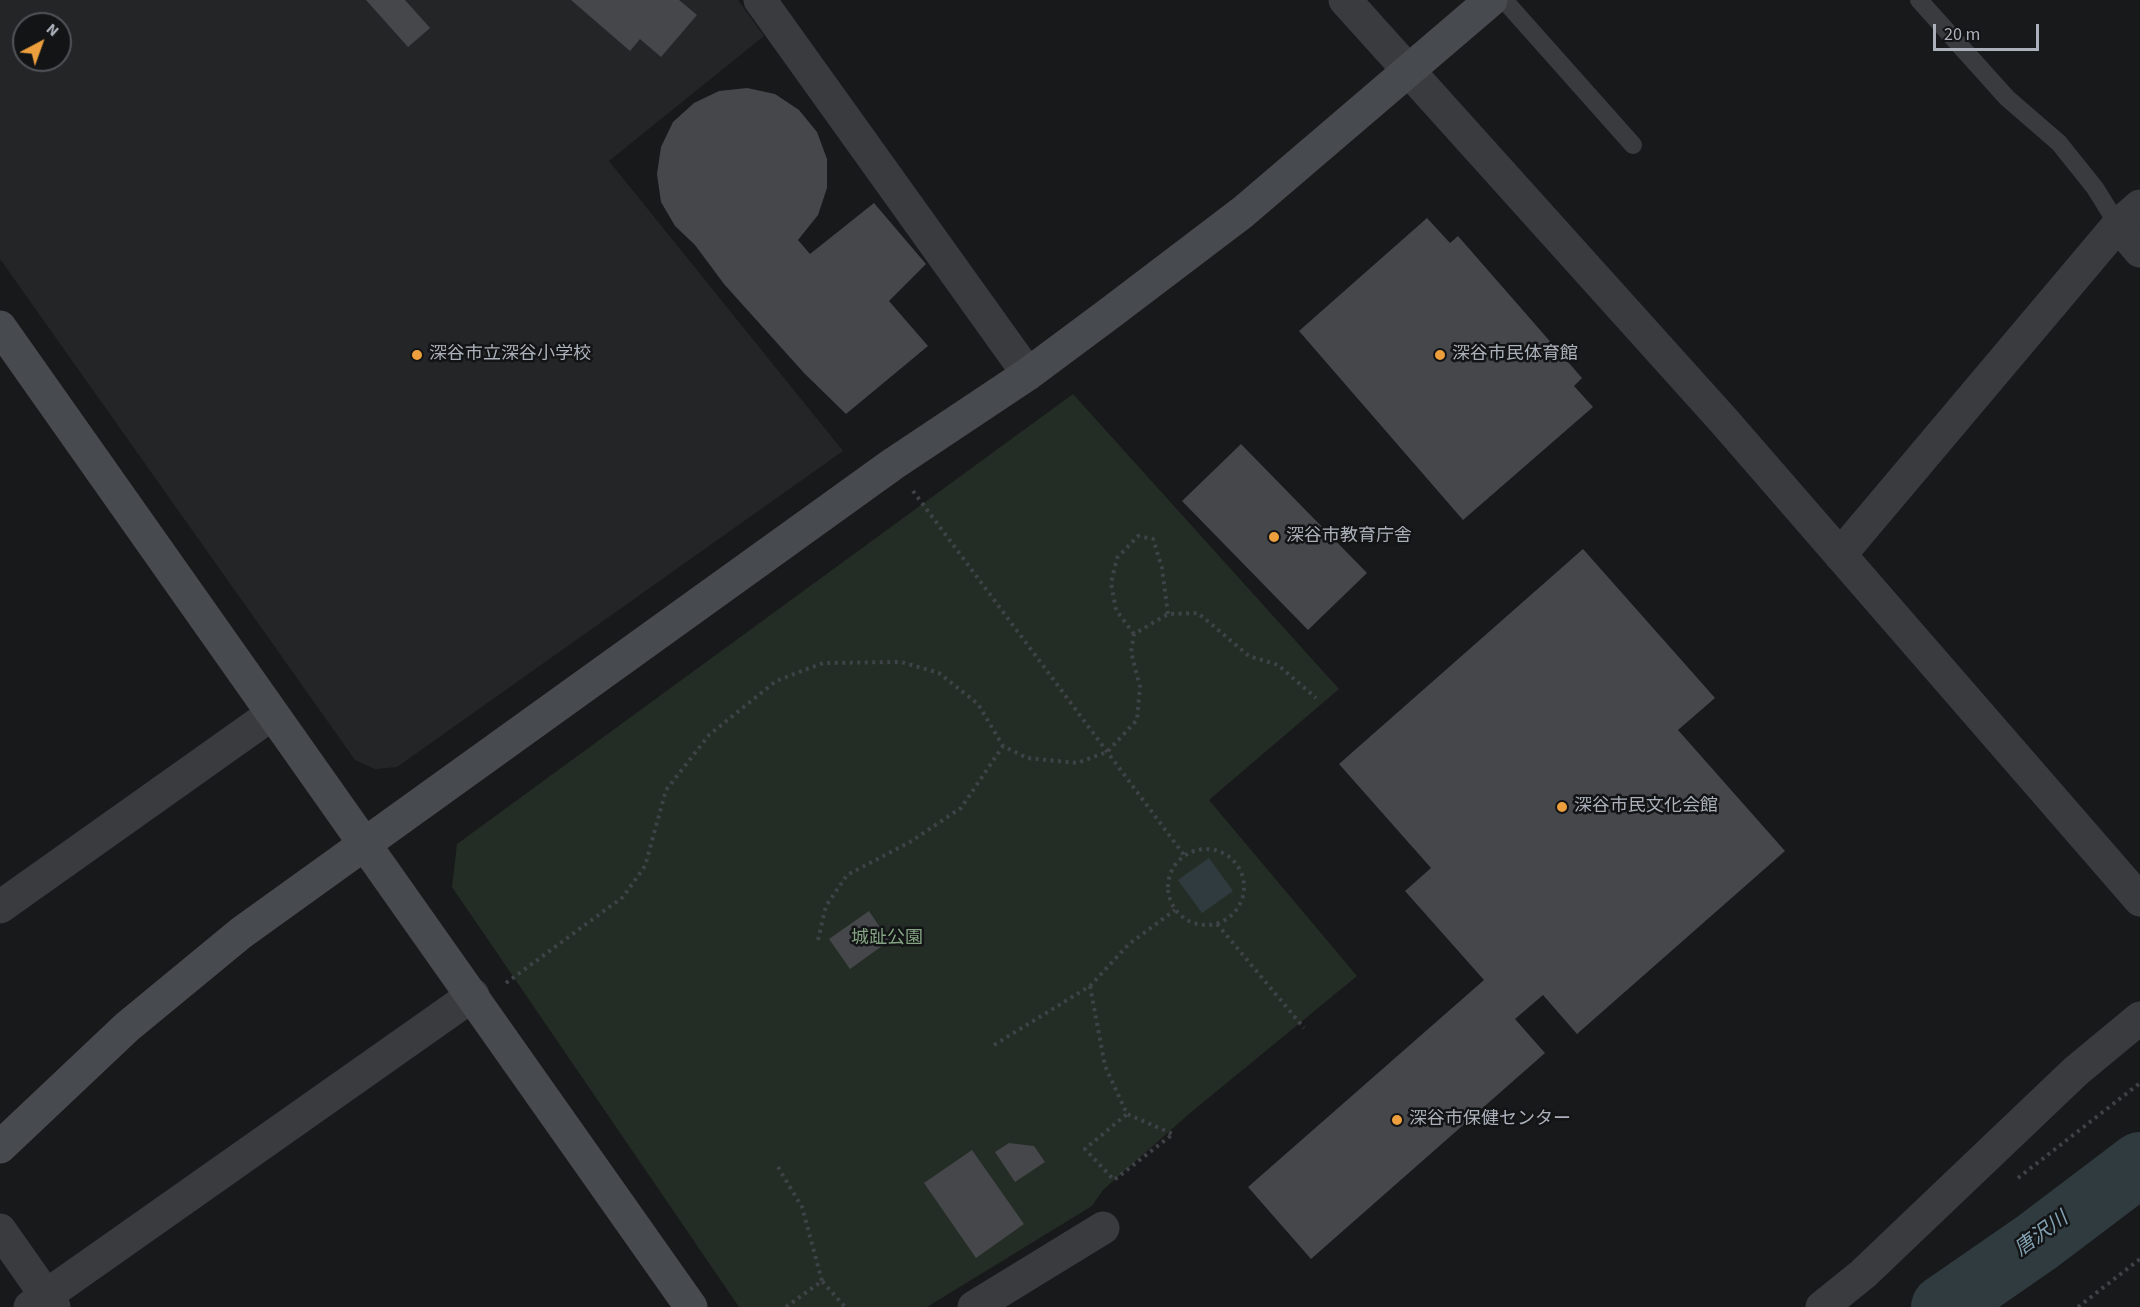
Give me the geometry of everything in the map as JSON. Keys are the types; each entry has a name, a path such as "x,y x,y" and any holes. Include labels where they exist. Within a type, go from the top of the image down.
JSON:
{"street":[{"path":"760,0 1028,374"},
{"path":"1346,0 1408,72 1724,421 2140,900"},
{"path":"0,1147 127,1027 241,933 893,464 1028,374 1235,218 1491,0"},
{"path":"1840,555 2129,215"},
{"path":"2129,215 2140,250"},
{"path":"4,342 476,999 692,1307"},
{"path":"0,907 272,714"},
{"path":"0,1230 44,1303 476,999"},
{"path":"1822,1307 1863,1274 2076,1071 2140,1018"},
{"path":"974,1307 1103,1228"}],"lane":[{"path":"1504,0 1633,145"},
{"path":"1919,0 2007,98 2060,143 2095,188 2129,215"}],"path":[{"path":"893,464 1184,855"},
{"path":"476,999 623,897 645,866 666,790 709,735 776,681 823,663 901,662 939,674 978,704 1003,746 1027,758 1077,764 1107,752 1137,720 1140,687 1131,652 1134,634 1116,610 1111,583 1117,558 1138,536 1153,539 1162,568 1168,614"},
{"path":"1134,634 1168,614 1198,613 1249,656 1278,665 1316,698"},
{"path":"818,940 826,906 847,875 910,842 961,808 1003,746"},
{"path":"1209,848 1233,859 1241,870 1244,896 1238,908 1229,918 1206,926 1194,924 1175,910 1169,899 1168,880 1175,864 1184,855 1209,848"},
{"path":"994,1045 1090,986 1129,944 1175,910"},
{"path":"1217,924 1304,1028"},
{"path":"1090,986 1105,1066 1127,1114 1173,1134 1114,1180 1085,1149 1127,1114"},
{"path":"778,1167 802,1208 822,1281 844,1307"},
{"path":"2078,1307 2140,1258"},
{"path":"786,1307 822,1281"}],"shaded area":[{"name":"深谷市立深谷小学校","path":"0,0 738,0 764,36 609,161 843,451 397,767 375,769 355,760 0,259"},
{"path":"1209,858 1233,891 1202,913 1178,880"}],"green space":[{"name":"城趾公園","path":"1073,394 1339,689 1209,800 1357,976 1189,1114 1103,1190 1092,1206 927,1307 739,1307 452,887 457,844"}],"building":[{"path":"366,0 405,0 430,28 408,47"},
{"path":"571,0 679,0 697,15 661,57 640,39 630,51"},
{"path":"747,88 775,94 799,110 817,132 827,159 827,188 818,215 798,240 810,254 874,203 926,264 889,301 928,346 846,414 804,373 724,284 695,245 675,226 661,202 657,174 661,147 673,122 694,103 719,91"},
{"name":"深谷市民体育館","path":"1427,218 1450,243 1458,236 1582,378 1574,386 1593,407 1463,520 1299,331"},
{"name":"深谷市教育庁舎","path":"1241,444 1367,573 1308,630 1182,501"},
{"name":"深谷市民文化会館","path":"1583,549 1715,698 1678,730 1785,851 1577,1034 1543,995 1515,1019 1545,1053 1311,1259 1248,1187 1484,980 1405,891 1431,868 1339,764"},
{"path":"869,911 889,941 850,969 829,939"},
{"path":"1009,1143 1034,1146 1045,1162 1015,1182 995,1152"},
{"path":"972,1150 1024,1224 976,1258 924,1183"}],"waterway":[{"name":"唐沢川","path":"1943,1307 2037,1242 2140,1164"}],"place":[{"name":"深谷市立深谷小学校","path":"417,355"},
{"name":"深谷市民体育館","path":"1440,355"},
{"name":"深谷市教育庁舎","path":"1274,537"},
{"name":"深谷市民文化会館","path":"1562,807"},
{"name":"深谷市保健センター","path":"1397,1120"}]}
